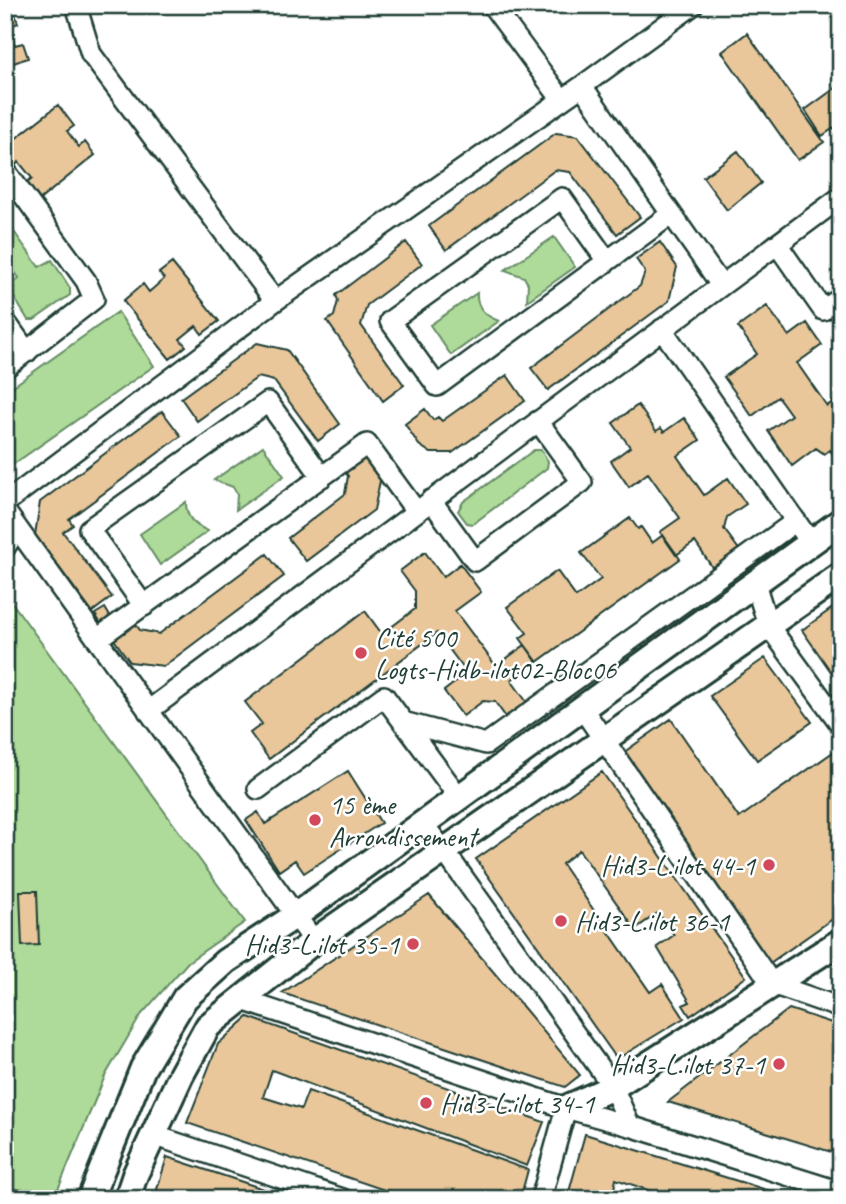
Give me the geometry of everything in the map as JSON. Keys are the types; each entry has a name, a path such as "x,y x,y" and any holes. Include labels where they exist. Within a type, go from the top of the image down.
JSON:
{"street":[{"path":"76,5 91,54 275,301"},
{"path":"492,5 562,100"},
{"path":"5,503 275,301 693,5"},
{"path":"582,86 721,285"},
{"path":"5,170 86,281 94,299 5,368"},
{"path":"148,711 841,197"},
{"path":"607,261 562,198 390,321 437,386 670,215"},
{"path":"777,244 823,310 841,298"},
{"path":"5,321 27,352"},
{"path":"662,329 811,543"},
{"path":"144,606 89,528 268,401 322,477"},
{"path":"97,639 368,444 475,561 582,482 538,421"},
{"path":"5,511 314,941"},
{"path":"403,722 486,744 796,522"},
{"path":"90,1199 144,1068 185,998 226,961 295,916 841,522"},
{"path":"127,1199 135,1175 181,1075 208,1026 314,941 841,575"},
{"path":"755,583 768,625 841,725"},
{"path":"258,789 384,696 458,796"},
{"path":"582,708 772,984 841,1008"},
{"path":"422,823 613,1087 631,1126"},
{"path":"566,1108 613,1087 841,941"},
{"path":"239,999 566,1108 841,1192"},
{"path":"541,1199 566,1108"},
{"path":"153,1135 343,1199"}],"lane":[{"path":"5,556 20,533"}],"green space":[{"path":"5,219 39,267 52,260 70,288 70,295 34,320 28,320 9,289 19,278 5,259"},
{"path":"554,237 575,267 527,301 528,284 524,277 505,270"},
{"path":"477,293 482,311 499,321 451,355 430,325"},
{"path":"118,312 154,366 5,470 5,392"},
{"path":"263,446 284,476 236,510 237,494 233,487 214,480"},
{"path":"534,450 541,450 548,461 547,468 473,524 467,523 458,511 463,502"},
{"path":"186,502 187,512 192,520 208,531 160,565 140,534"},
{"path":"5,593 245,922 188,962 141,1015 105,1076 54,1199 5,1185"}],"building":[{"path":"5,5 12,5 18,23 9,27 15,45 23,43 28,58 5,66"},
{"path":"747,33 824,142 798,160 722,52"},
{"path":"841,84 841,123 822,136 805,110"},
{"path":"58,105 74,126 67,131 79,147 85,142 95,155 38,201 25,184 32,178 19,162 12,168 5,159 5,147"},
{"path":"556,133 578,136 640,217 617,234 570,172 555,170 446,250 429,226"},
{"path":"738,151 761,183 727,210 703,177"},
{"path":"406,242 422,264 367,305 361,325 404,385 383,401 327,321 334,316 338,301 336,295"},
{"path":"660,242 677,267 669,301 548,390 531,368 640,286 645,272 636,259"},
{"path":"172,263 219,321 202,334 196,326 180,339 186,346 170,359 123,301 143,284 149,292 164,279 159,273"},
{"path":"767,306 789,336 807,323 822,345 797,363 827,406 841,396 841,466 830,450 824,454 816,448 792,466 768,431 791,415 778,397 752,416 724,377 757,354 738,327"},
{"path":"257,343 287,350 340,424 318,441 274,381 258,377 197,421 181,398"},
{"path":"507,375 525,401 452,453 431,453 419,445 405,424 425,409 433,420 438,417 442,421"},
{"path":"638,405 656,431 661,428 664,432 684,418 700,440 677,456 704,495 728,478 746,504 727,517 724,529 740,551 714,570 695,542 676,555 660,532 680,518 648,473 629,487 611,461 630,447 613,423"},
{"path":"162,411 181,436 69,519 73,525 63,532 112,597 92,612 35,535 40,502"},
{"path":"363,449 381,476 374,510 306,561 288,538 345,494 348,476 340,465"},
{"path":"630,518 638,529 641,527 652,543 663,535 680,559 537,662 520,638 527,633 507,607 557,571 576,597 601,579 581,553"},
{"name":"Cité 500 Logts-Hidb-ilot02-Bloc06","path":"425,552 443,577 460,564 481,592 455,611 496,666 525,645 537,661 511,680 531,708 510,723 495,702 483,701 463,716 444,691 467,673 437,633 269,759 250,733 262,724 245,702 365,611 382,634 415,609 415,591 400,571"},
{"path":"267,554 284,576 164,666 130,662 113,638 134,622 140,630 159,634"},
{"path":"841,602 841,686 802,630"},
{"path":"105,608 114,623 104,629 95,614"},
{"path":"765,658 812,722 757,760 710,696"},
{"name":"Hid3-L.ilot 44-1","path":"671,719 739,818 836,750 841,758 841,913 767,965 620,755"},
{"path":"348,771 381,823 304,873 295,860 279,871 246,820 258,812 265,824"},
{"name":"Hid3-L.ilot 36-1","path":"602,772 746,977 690,1016 683,1005 690,1002 657,947 674,935 658,913 635,929 579,850 562,864 650,992 662,984 684,1018 617,1059 476,859"},
{"path":"20,891 37,891 39,945 22,946"},
{"name":"Hid3-L.ilot 35-1","path":"429,895 580,1075 565,1087 282,993"},
{"name":"Hid3-L.ilot 37-1","path":"789,1009 841,1026 841,1155 668,1102"},
{"name":"Hid3-L.ilot 34-1","path":"248,1017 544,1122 527,1166 272,1070 263,1097 301,1109 308,1091 528,1170 520,1199 411,1199 187,1123 218,1044"},
{"path":"585,1134 796,1199 674,1199 616,1179 612,1199 567,1199"},
{"path":"167,1157 294,1199 154,1199"}],"place":[{"name":"Cité 500 Logts-Hidb-ilot02-Bloc06","path":"361,653"},
{"name":"15 ème Arrondissement","path":"315,820"},
{"name":"Hid3-L.ilot 44-1","path":"769,865"},
{"name":"Hid3-L.ilot 36-1","path":"561,921"},
{"name":"Hid3-L.ilot 35-1","path":"413,944"},
{"name":"Hid3-L.ilot 37-1","path":"779,1064"},
{"name":"Hid3-L.ilot 34-1","path":"426,1103"}]}
